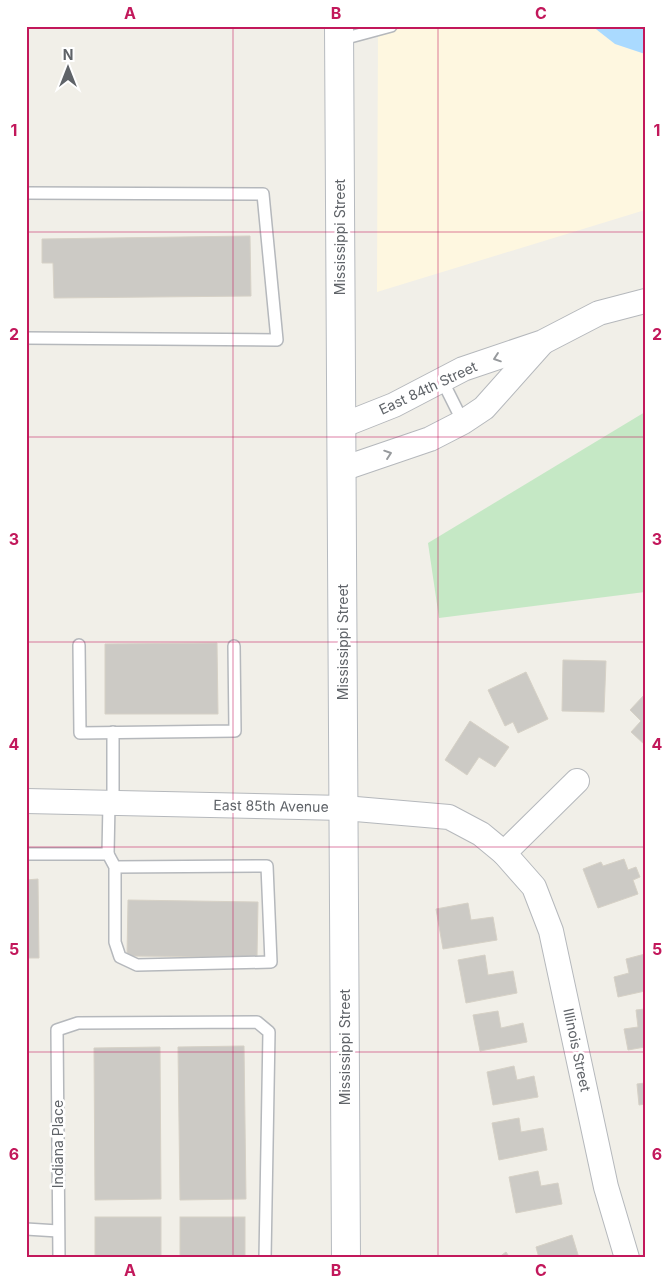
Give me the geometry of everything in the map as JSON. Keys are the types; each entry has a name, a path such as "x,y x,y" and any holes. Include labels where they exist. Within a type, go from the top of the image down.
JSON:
{"street":[{"name":"Mississippi Street","path":"339,33 346,1258"},
{"name":"East 84th Street","path":"342,426 394,405 463,370 543,342 599,313 645,300"},
{"name":"East 84th Street","path":"342,469 430,439 463,422 484,408 543,342"},
{"path":"504,853 577,781"},
{"name":"East 85th Avenue","path":"26,801 344,808 449,817 481,834 504,853"},
{"name":"Illinois Street","path":"504,853 534,887 551,931 606,1187 627,1258"}],"lane":[{"path":"339,33 391,26"},
{"path":"26,193 263,194 277,340 26,338"},
{"path":"442,380 463,422"},
{"path":"79,645 80,733 234,731 234,646"},
{"path":"113,732 108,854 116,867 115,942 120,957 137,965 271,962 267,866 116,867"},
{"path":"26,854 108,854"},
{"name":"Indiana Place","path":"59,1258 57,1030 78,1023 257,1022 269,1032 265,1258"},
{"path":"26,1229 58,1232"}],"shaded area":[{"path":"378,26 645,26 645,210 377,292"}],"green space":[{"path":"645,412 645,592 439,618 428,543"}],"water":[{"path":"592,26 645,26 645,54 615,44"}],"building":[{"path":"250,236 251,296 54,298 53,263 42,263 42,239"},
{"path":"217,643 218,714 105,714 105,644"},
{"path":"563,660 606,661 604,712 562,711"},
{"path":"526,672 548,719 518,733 513,722 505,726 488,690"},
{"path":"645,694 645,745 631,732 641,721 630,710"},
{"path":"470,721 509,747 495,767 479,757 467,775 445,760"},
{"path":"624,859 628,870 636,867 640,877 633,880 638,894 598,908 583,869 601,862 603,866"},
{"path":"38,879 39,958 26,958 26,880"},
{"path":"128,900 258,902 257,957 127,956"},
{"path":"468,903 471,920 493,917 497,940 443,949 436,909"},
{"path":"645,954 645,991 618,997 614,977 629,973 626,959"},
{"path":"485,955 488,975 513,971 517,993 466,1003 458,960"},
{"path":"645,1009 645,1047 628,1050 624,1029 638,1027 636,1010"},
{"path":"498,1011 501,1028 523,1023 527,1042 480,1051 473,1015"},
{"path":"244,1046 246,1199 180,1200 178,1047"},
{"path":"160,1047 161,1199 95,1200 94,1048"},
{"path":"514,1066 517,1080 534,1076 538,1097 493,1105 487,1072"},
{"path":"645,1083 645,1104 639,1105 637,1084"},
{"path":"519,1118 521,1132 543,1128 547,1150 499,1160 492,1123"},
{"path":"538,1171 541,1186 558,1183 562,1204 516,1213 509,1177"},
{"path":"95,1217 161,1217 161,1258 95,1258"},
{"path":"180,1217 245,1217 245,1258 180,1258"},
{"path":"572,1235 579,1258 539,1258 536,1247"},
{"path":"506,1252 510,1258 498,1258"}]}
